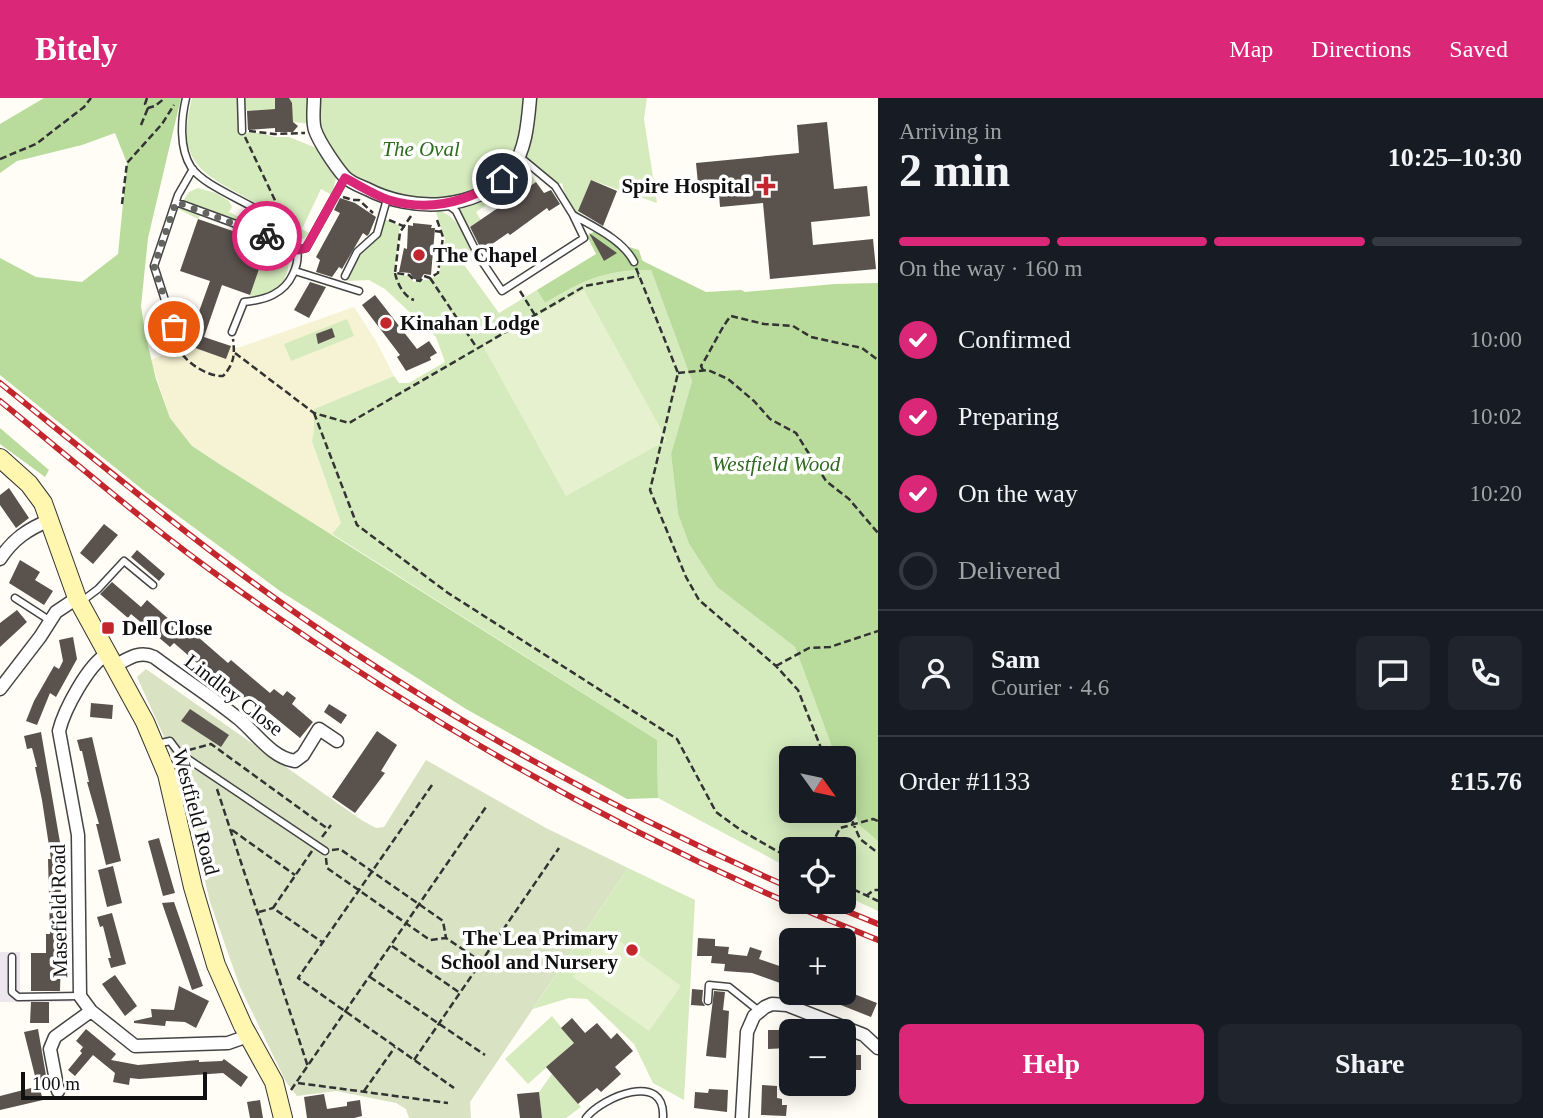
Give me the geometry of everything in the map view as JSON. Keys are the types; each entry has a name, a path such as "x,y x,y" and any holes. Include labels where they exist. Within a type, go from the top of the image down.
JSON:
{"street":[{"path":"314,98 315,130 345,178 387,199 424,204 447,204 485,191 512,169 522,150 530,98"},
{"name":"Westfield Road","path":"0,458 29,484 43,503 78,600 138,706 167,774 206,935 216,965 248,1036 266,1066 279,1098 283,1118"},
{"path":"0,559 9,545 29,528 50,520"},
{"path":"0,689 40,638 49,620 65,604 78,600"},
{"name":"Lindley Close","path":"111,660 148,654 154,657 240,719 267,745 290,760 295,761 303,755 319,729 337,741"},
{"name":"Masefield Road","path":"111,660 101,658 88,673 61,722 59,732 78,835 80,996 91,1011 132,1044 139,1046 228,1043 248,1036"},
{"path":"742,1118 747,1032 754,1016 772,1004 786,1005 864,1035 878,1048"},
{"path":"58,1091 51,1043 55,1037 91,1011"}],"lane":[{"path":"186,98 182,132 185,155 192,169 207,183 265,215 285,230 297,248 295,271 283,290 268,298 244,302 232,332"},
{"path":"241,98 242,131"},
{"path":"447,204 456,211 479,257 502,290 584,238 555,186 519,155"},
{"path":"180,347 154,266 176,202 192,169"},
{"path":"176,202 297,248 306,248 345,178"},
{"path":"345,275 357,252 377,234 387,199"},
{"path":"573,215 617,237 634,262"},
{"path":"295,271 359,291"},
{"path":"78,600 98,589 124,561 153,585"},
{"path":"15,598 49,620"},
{"path":"154,744 170,741 179,753 326,851"},
{"path":"12,957 12,992 18,997 80,996"},
{"path":"708,1001 709,985 729,987 759,1011"},
{"path":"586,1118 597,1106 628,1091 637,1090 648,1092 656,1098 664,1111 663,1118"}],"path":[{"path":"0,159 36,144 91,98"},
{"path":"147,98 145,104 148,108"},
{"path":"148,108 165,98"},
{"path":"122,204 127,163 162,124 174,105 184,106"},
{"path":"141,125 148,108"},
{"path":"285,230 285,224 242,131 296,135 315,130"},
{"path":"337,194 347,199 359,200 371,209 371,212 408,228"},
{"path":"414,300 405,294 395,273 403,226 424,204 442,232 438,274 430,278"},
{"path":"435,231 442,232"},
{"path":"634,262 678,373 650,490 686,577 699,600 776,666 798,690 820,746"},
{"path":"434,264 440,265"},
{"path":"395,273 409,274 414,281 419,281 424,276 430,278 477,349"},
{"path":"235,353 314,414 349,423 585,286 639,276"},
{"path":"514,282 535,315"},
{"path":"703,370 701,366 731,316 764,324 793,326 811,337 862,348 878,360"},
{"path":"180,347 188,362 217,376 223,376 231,367 235,353 232,332"},
{"path":"678,373 708,370 728,379 770,419 796,433 826,481 849,499 878,533"},
{"path":"314,414 357,525 448,593 677,739 716,812 742,831 779,851"},
{"path":"776,666 809,648 830,647 878,631"},
{"path":"179,753 211,744 329,827 273,908 258,912"},
{"path":"213,775 308,1067"},
{"path":"432,785 298,978 454,1088"},
{"path":"279,1098 298,1083 486,807"},
{"path":"836,837 840,828 873,819 878,821"},
{"path":"852,824 860,839 878,853"},
{"path":"230,829 295,876"},
{"path":"414,1060 559,848"},
{"path":"340,849 443,921 446,938"},
{"path":"327,868 430,940 446,938 492,970"},
{"path":"866,896 878,890"},
{"path":"856,891 878,901"},
{"path":"273,908 322,942"},
{"path":"392,946 460,993"},
{"path":"370,977 485,1055"},
{"path":"364,1091 395,1047"},
{"path":"298,1083 449,1103"}],"shaded area":[{"path":"354,307 394,376 314,409 312,443 341,523 331,535 192,446 170,418 151,360 187,345 226,359 231,346 237,348"},
{"path":"0,952 20,952 20,994 72,992 72,1002 0,1002"}],"green space":[{"path":"44,98 181,98 148,238 141,306 156,379 170,418 192,446 657,740 658,798 627,799 466,709 280,591 143,490 0,375 0,258 36,277 82,282 118,254 127,163 115,133 82,145 17,161 0,173 0,124"},
{"path":"192,98 238,98 240,133 289,137 319,149 336,178 332,195 321,189 302,229 309,233 304,239 295,236 291,226 282,218 219,182 198,164 191,155 188,144 188,116"},
{"path":"244,98 275,98 275,109 245,111"},
{"path":"289,98 310,98 311,124 293,122"},
{"name":"The Oval","path":"317,98 525,98 519,142 509,166 492,182 471,193 448,198 422,199 373,187 353,174 328,144 320,123"},
{"path":"536,98 647,98 644,119 657,203 591,180 577,215 566,198 562,183 559,184 523,156"},
{"path":"521,161 536,182 512,199 506,191 476,212 481,220 468,228 459,209 462,205"},
{"path":"198,188 216,193 229,201 232,207 229,212 247,221 248,216 253,214 286,240 202,212 198,219 178,209 189,192"},
{"path":"435,209 451,217 461,228 474,259 465,266 499,313 537,290 545,303 595,278 635,270 651,270 692,381 671,454 678,514 689,544 717,587 795,647 832,746 779,746 779,823 856,823 856,816 859,825 878,841 878,911 856,901 856,837 779,837 779,863 658,798 657,740 332,534 341,523 312,442 314,409 394,376 399,383 409,383 445,362 436,337 385,289 369,280 347,281 360,256 380,236 385,219 400,226 394,274 408,276 414,282 439,275 445,239"},
{"name":"Westfield Wood","path":"595,231 610,241 639,250 645,262 706,292 878,283 878,841 859,825 856,816 856,746 832,746 795,647 717,587 689,544 678,514 671,454 692,381 651,270 607,274 571,288 545,303 537,290 596,254 587,236"},
{"path":"269,239 288,246 287,274 272,292 253,298 250,295"},
{"path":"584,290 667,440 566,496 483,346"},
{"path":"347,319 354,336 291,361 284,344"},
{"path":"0,428 49,470 45,477 0,444"},
{"path":"146,669 376,828 384,827 426,760 546,828 628,868 470,1102 471,1118 409,1118 406,1109 396,1103 336,1091 297,1096 286,1082 240,987 210,902 184,791 170,750 137,677"},
{"path":"628,868 695,900 684,1100 653,1083 634,1044 587,999 569,998 533,1009"},
{"path":"606,931 681,986 649,1031 573,977"},
{"path":"552,1016 570,1038 585,1033 528,1084 505,1059"},
{"path":"552,1074 581,1107 566,1118 542,1118 539,1092"}],"building":[{"path":"275,98 289,98 292,103 293,122 298,126 293,132 275,132 275,128 248,130 247,111 275,109"},
{"name":"Spire Hospital","path":"827,122 834,189 867,186 870,216 811,222 813,245 873,239 876,269 770,279 763,203 720,207 719,193 699,194 696,163 799,153 797,125"},
{"path":"591,180 617,191 603,226 578,211"},
{"path":"536,182 544,193 551,190 560,204 549,211 547,208 510,235 508,233 482,251 470,227"},
{"path":"340,198 355,203 376,217 369,234 367,236 363,233 342,269 339,267 332,277 316,272 320,260 316,257 340,213 334,210"},
{"path":"198,219 268,243 250,295 222,285 204,337 231,346 226,359 187,345 210,281 180,271"},
{"name":"The Chapel","path":"413,223 432,225 431,228 435,228 431,275 424,274 420,280 414,279 410,273 399,272 404,248 407,249 408,225 413,226"},
{"path":"589,233 617,253 604,261"},
{"path":"310,282 326,287 309,318 294,310"},
{"name":"Kinahan Lodge","path":"375,295 417,349 429,341 437,353 430,357 431,360 406,371 397,357 400,355 362,305"},
{"path":"332,328 335,337 318,344 316,334"},
{"path":"9,488 29,518 16,528 0,505 0,495"},
{"path":"104,524 118,535 93,564 80,553"},
{"path":"137,550 165,574 159,581 131,557"},
{"path":"20,560 40,572 35,580 53,591 44,605 9,583"},
{"path":"112,582 141,607 147,600 186,634 190,630 228,663 231,660 270,693 274,689 283,696 287,691 296,698 292,704 313,722 300,738 256,702 253,706 214,673 212,676 174,643 170,647 131,614 128,618 100,594"},
{"path":"17,610 27,622 0,647 0,623"},
{"path":"73,637 77,659 56,697 50,693 37,725 26,721 54,666 59,669 63,661 59,640"},
{"path":"91,703 113,705 112,719 90,717"},
{"path":"329,704 347,715 341,724 324,712"},
{"path":"190,709 229,735 221,747 181,721"},
{"path":"377,731 397,745 381,771 385,773 355,813 332,797"},
{"path":"41,732 62,854 59,854 62,914 60,991 31,991 31,953 46,953 46,934 50,934 48,859 51,859 37,767 32,748 27,749 24,736"},
{"path":"92,737 121,861 106,865 96,824 99,824 77,740"},
{"path":"159,838 175,893 163,896 148,841"},
{"path":"113,866 122,903 107,907 98,870"},
{"path":"174,902 203,986 192,990 162,903"},
{"path":"112,913 126,964 111,968 103,926 100,927 97,917"},
{"path":"698,938 715,939 715,946 729,947 728,954 747,956 750,947 762,951 759,959 779,966 779,983 752,973 724,971 725,964 711,963 712,956 697,956"},
{"path":"115,975 137,1006 125,1016 102,984"},
{"path":"179,986 209,1001 196,1028 185,1022 166,1021 165,1026 134,1023 152,1017 151,1009 174,1010"},
{"path":"692,989 703,990 702,1001 705,1006 691,1005"},
{"path":"714,991 725,992 723,1010 729,1011 726,1058 706,1056"},
{"path":"856,995 877,1003 871,1017 841,1005 856,1005"},
{"path":"31,1002 49,1002 49,1023 30,1023"},
{"path":"572,1018 585,1033 597,1023 611,1039 617,1033 633,1051 615,1067 621,1074 601,1092 597,1088 578,1104 546,1067 574,1043 561,1028"},
{"path":"38,1029 47,1081 37,1084 24,1032"},
{"path":"86,1029 116,1054 111,1060 138,1065 224,1059 248,1077 241,1087 223,1073 130,1078 129,1085 113,1082 115,1073 93,1055 75,1076 68,1070 82,1053 80,1051 83,1047 76,1041"},
{"path":"768,1030 779,1030 779,1048 768,1049"},
{"path":"856,1055 861,1055 861,1070 856,1070"},
{"path":"762,1085 777,1086 777,1098 782,1099 782,1105 787,1105 786,1116 761,1115"},
{"path":"39,1086 43,1100 0,1110 0,1096"},
{"path":"709,1089 728,1090 727,1112 694,1108 695,1092 708,1093"},
{"path":"539,1092 542,1118 520,1118 517,1094"},
{"path":"324,1094 327,1109 347,1106 347,1102 360,1100 362,1116 307,1118 304,1097"},
{"path":"260,1100 263,1118 250,1118 247,1102"}],"railway":[{"path":"0,383 232,567 433,703 573,783 779,883"},
{"path":"0,401 198,561 381,686 461,735 624,825 707,866 878,940"},
{"path":"854,914 878,924"}],"way so far":[{"path":"174,327 154,266 176,202 267,236"}],"place":[{"name":"Spire Hospital","path":"766,186"},
{"name":"The Chapel","path":"419,255"},
{"name":"Kinahan Lodge","path":"386,323"},
{"name":"Dell Close","path":"108,628"},
{"name":"The Lea Primary School and Nursery","path":"632,950"}],"route":[{"path":"267,236 296,246 298,250 306,248 345,178 387,199 430,205 458,202 485,191 502,179"}]}
